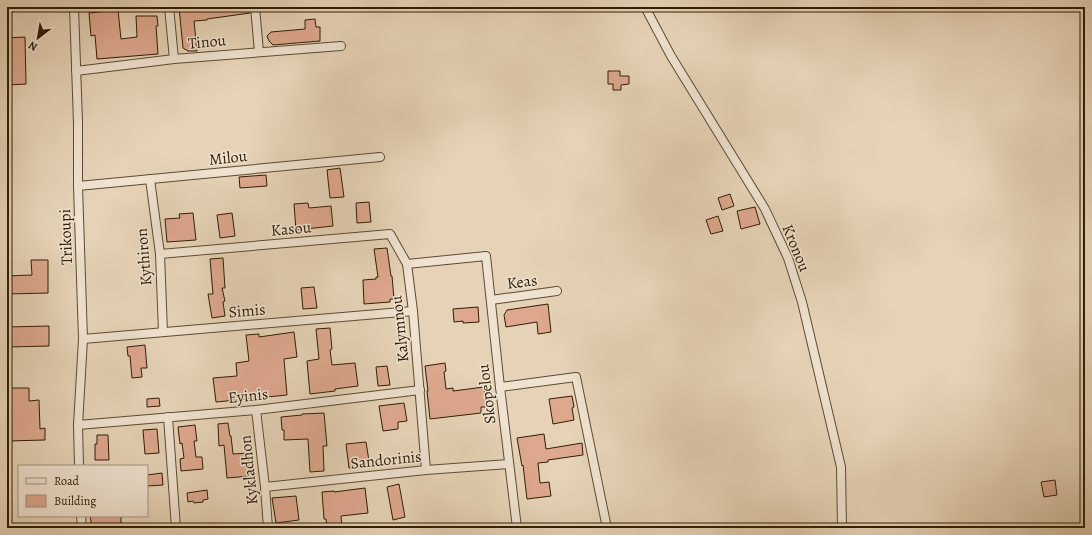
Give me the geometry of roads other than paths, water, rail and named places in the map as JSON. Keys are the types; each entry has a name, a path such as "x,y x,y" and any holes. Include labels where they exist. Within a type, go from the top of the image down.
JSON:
{"street":[{"name":"Trikoupi","path":"74,7 83,339 78,425 79,465"},
{"path":"169,7 174,59"},
{"path":"256,7 259,52"},
{"name":"Kronou","path":"644,7 671,56 764,209 788,258 802,302 841,467 842,528"},
{"name":"Tinou","path":"76,72 174,59 341,46"},
{"name":"Milou","path":"78,186 380,157"},
{"name":"Kythiron","path":"150,179 160,254 163,332"},
{"name":"Kasou","path":"160,254 390,234 407,264"},
{"name":"Skopelou","path":"407,264 486,256 517,528"},
{"name":"Kalymnou","path":"407,264 413,311 426,470"},
{"name":"Keas","path":"491,300 557,291"},
{"name":"Simis","path":"83,339 413,311"},
{"path":"500,387 576,377 607,528"},
{"name":"Eyinis","path":"78,425 256,410 420,390"},
{"name":"Kykladhon","path":"256,410 266,487 268,528"},
{"path":"168,417 176,528"},
{"name":"Sandorinis","path":"266,487 426,470 509,464"},
{"path":"81,517 82,528"}]}
